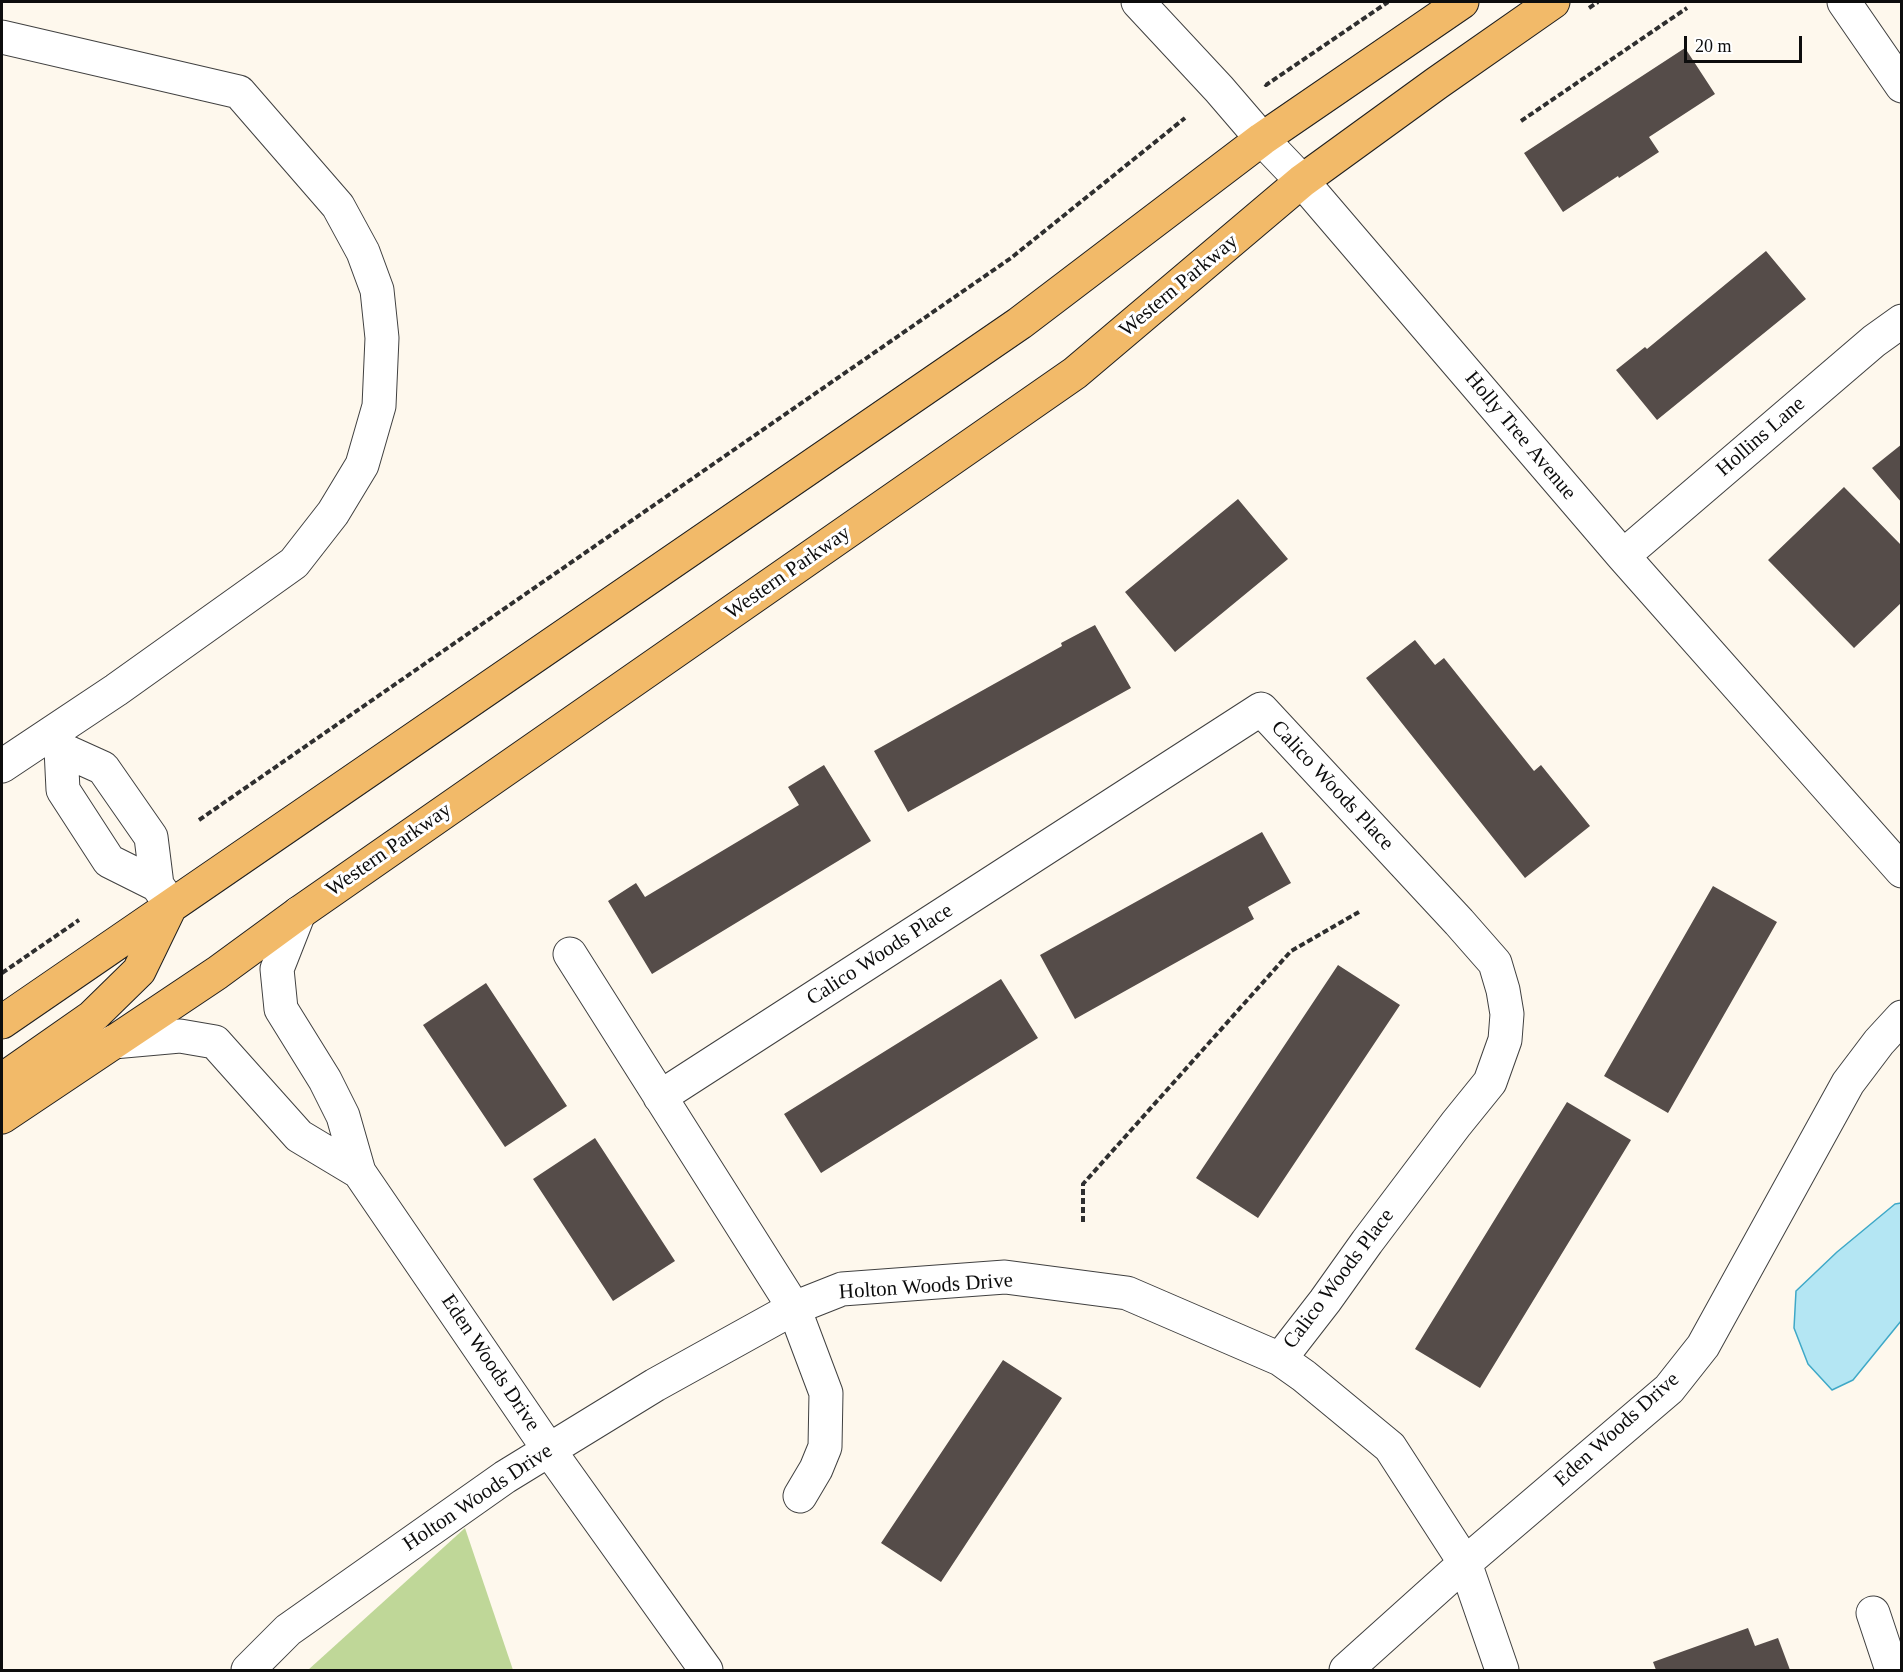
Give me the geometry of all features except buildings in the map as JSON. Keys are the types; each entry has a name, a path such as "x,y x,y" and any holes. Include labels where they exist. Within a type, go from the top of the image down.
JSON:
{"main road":[{"path":"2,1022 164,895 1020,323 1262,139 1462,2"},
{"name":"Western Parkway","path":"2,1117 217,973 299,913 1075,373 1302,181 1553,2"},
{"path":"2,1080 92,1017 139,971 164,895"}],"street":[{"name":"Holly Tree Avenue","path":"1138,2 1302,181 1623,556 1902,871"},
{"path":"1844,2 1902,86"},
{"path":"2,37 239,92 338,206 363,252 377,290 382,338 379,406 363,465 333,513 294,563 116,690 55,742 2,766"},
{"name":"Hollins Lane","path":"1623,556 1874,341 1902,321"},
{"name":"Calico Woods Place","path":"660,1097 1261,710 1459,921 1495,963 1507,1014 1504,1040 1490,1082 1280,1359"},
{"path":"55,742 103,768 151,837 164,895"},
{"path":"55,742 63,790 109,861 164,895"},
{"name":"Eden Woods Drive","path":"299,913 277,969 281,1009 325,1080 344,1116 359,1172 549,1450 706,1671"},
{"path":"570,954 794,1308 826,1393 825,1447 816,1469 800,1496"},
{"name":"Eden Woods Drive","path":"1346,1671 1465,1563 1669,1389 1703,1346 1848,1083 1902,1017"},
{"name":"Eden Woods Drive","path":"113,1042 180,1036 215,1042 299,1136 359,1172"},
{"name":"Holton Woods Drive","path":"248,1671 288,1630 505,1477 656,1385 794,1308 842,1289 1005,1277 1127,1293 1280,1359 1304,1376 1390,1447 1465,1563 1502,1671"},
{"path":"1873,1613 1892,1671"}],"path":[{"path":"1259,79 1266,85 1388,2"},
{"path":"1521,121 1687,8"},
{"path":"199,820 1011,258 1185,118"},
{"path":"1083,1222 1083,1184 1091,1175 1291,951 1359,912"},
{"path":"2,973 79,920"}],"green space":[{"path":"465,1528 513,1670 308,1670"}],"water":[{"path":"1901,1203 1901,1321 1853,1380 1832,1390 1808,1364 1794,1328 1796,1291 1837,1252 1895,1204"}]}
